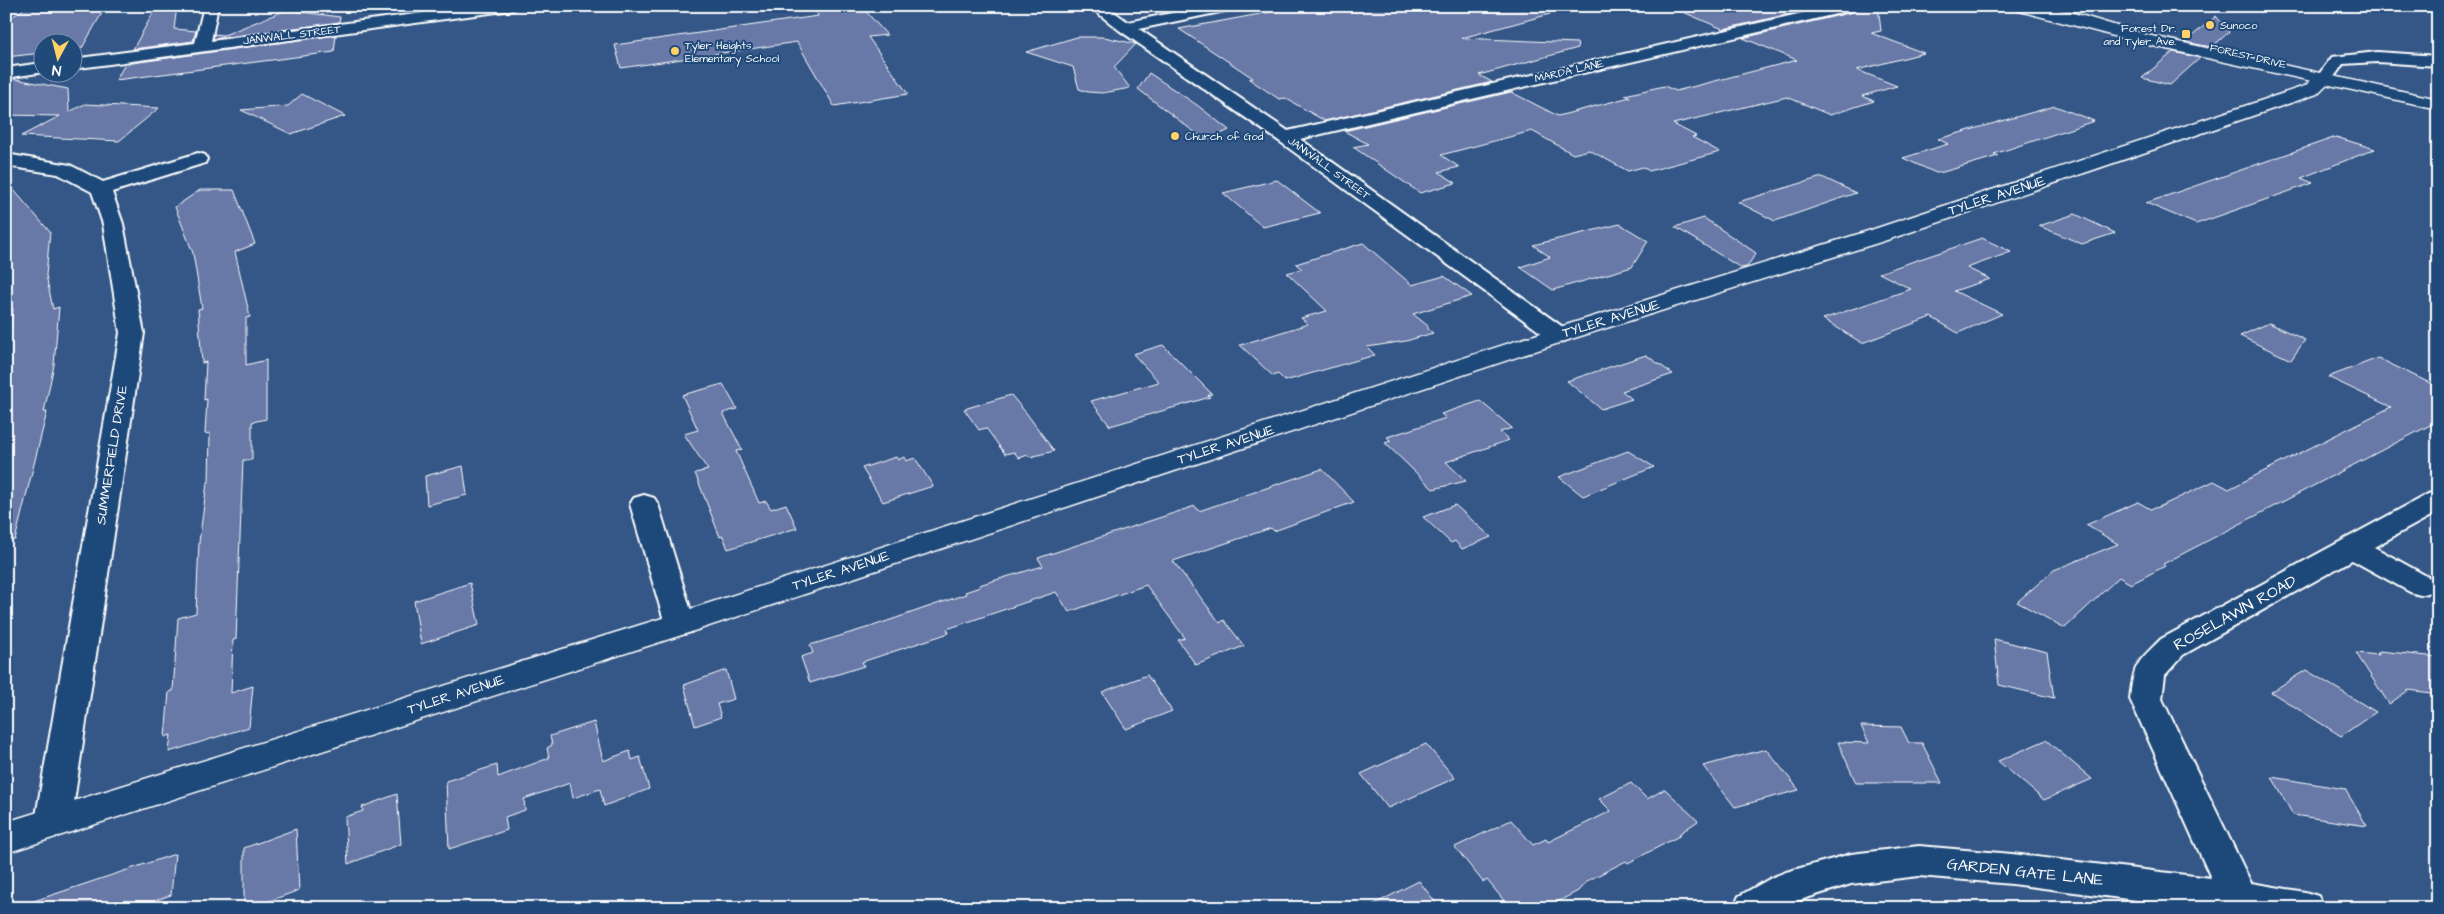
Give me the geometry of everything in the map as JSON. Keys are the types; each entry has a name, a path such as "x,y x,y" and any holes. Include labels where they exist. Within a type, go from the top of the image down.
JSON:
{"street":[{"path":"202,46 211,6"},
{"name":"JANWALL STREET","path":"82,63 512,6"},
{"name":"JANWALL STREET","path":"1096,6 1285,137 1559,335"},
{"path":"1124,27 1230,6"},
{"name":"MARDA LANE","path":"1285,137 1853,6"},
{"name":"FOREST DRIVE","path":"2017,6 2283,71 2324,78 2438,104"},
{"name":"TYLER AVENUE","path":"6,838 680,624 1559,335 1867,239 2311,90 2324,78 2338,60 2378,57 2438,61"},
{"path":"6,73 32,69"},
{"path":"6,160 62,169 101,190 198,158"},
{"name":"SUMMERFIELD DRIVE","path":"53,822 132,333 113,224 101,190"},
{"name":"ROSELAWN ROAD","path":"2239,896 2146,699 2149,671 2172,647 2438,500"},
{"path":"644,504 680,624"},
{"path":"2353,548 2420,585"},
{"name":"GARDEN GATE LANE","path":"1752,908 1786,888 1851,869 1919,860 2239,896 2305,908"}],"building":[{"path":"28,6 106,6 82,48 82,32 32,32 32,54 6,57 6,47 9,42 6,42 6,21"},
{"path":"157,6 177,6 174,29 196,31 193,41 133,49"},
{"name":"Tyler Heights Elementary School","path":"844,6 861,6 887,35 868,37 908,94 834,106 797,42 621,68 615,45 818,16 816,10"},
{"path":"1303,6 1549,6 1550,14 1462,38 1577,43 1578,48 1479,75 1492,82 1325,121 1285,98 1279,99 1249,79 1253,78 1179,29"},
{"path":"1669,6 1824,6 1723,29"},
{"path":"1862,6 1878,6 1881,31 1871,33 1924,53 1857,70 1897,86 1862,96 1874,101 1830,115 1787,97 1673,124 1720,152 1649,171 1643,167 1628,171 1589,150 1573,154 1532,131 1441,155 1459,167 1439,172 1456,183 1420,193 1353,147 1368,144 1344,131 1511,92 1558,116 1630,97 1625,95 1664,86 1676,91 1797,60 1743,38 1853,12"},
{"path":"286,10 340,17 339,22 213,39 214,34 224,35"},
{"path":"2216,16 2229,32 2212,47 2185,42"},
{"path":"336,35 334,52 116,80 125,64"},
{"path":"1077,37 1104,37 1136,44 1114,67 1130,88 1103,93 1079,89 1073,67 1026,52"},
{"path":"2173,52 2200,58 2170,85 2142,78"},
{"path":"1149,73 1197,105 1229,130 1206,141 1138,89"},
{"path":"15,79 68,89 69,112 85,104 159,108 119,141 21,136 60,116 6,115 6,80"},
{"path":"302,94 345,116 291,134 241,110 288,106"},
{"path":"2055,106 2094,121 1994,154 1998,156 1943,172 1936,173 1903,158 1948,144 1938,139"},
{"path":"2336,137 2375,149 2301,178 2313,183 2196,224 2146,203"},
{"path":"1822,177 1856,193 1775,221 1738,202"},
{"path":"1277,180 1320,213 1263,227 1223,193"},
{"path":"6,181 50,232 46,275 53,309 59,307 54,365 44,412 47,412 15,540 6,539 6,365 13,309 6,310"},
{"path":"200,190 234,190 255,244 235,252 250,317 246,318 246,365 266,360 266,419 252,422 252,460 243,460 236,639 233,640 231,693 253,686 249,727 169,752 171,735 165,737 169,692 173,691 178,618 196,613 199,542 207,483 209,482 210,433 205,434 207,399 204,400 206,362 202,363 198,309 202,308 193,253 175,207"},
{"path":"2075,214 2115,233 2082,244 2039,226"},
{"path":"1704,218 1756,253 1747,267 1741,268 1675,227"},
{"path":"1620,224 1648,241 1632,267 1553,290 1520,267 1550,257 1533,245"},
{"path":"1982,238 2011,252 1967,268 1990,279 1954,291 2002,314 1958,333 1931,317 1862,343 1823,319 1911,289 1879,273"},
{"path":"1363,243 1412,285 1444,276 1472,296 1413,314 1428,326 1428,329 1433,333 1406,341 1367,347 1375,355 1285,381 1278,374 1273,376 1240,345 1308,324 1301,318 1327,311 1287,273 1302,269 1296,264"},
{"path":"2269,323 2305,340 2291,360 2240,336"},
{"path":"1163,345 1212,394 1208,395 1210,397 1110,426 1091,401 1159,382 1133,354"},
{"path":"1646,355 1673,374 1622,391 1632,399 1601,409 1567,381"},
{"path":"2378,358 2438,387 2438,421 2163,564 2165,566 2131,584 2119,577 2065,628 2017,602 2054,570 2118,544 2086,525 2138,502 2150,509 2159,507 2214,481 2229,489 2391,407 2328,377"},
{"path":"723,384 737,409 723,413 742,450 736,451 759,503 766,501 771,509 786,504 797,528 728,549 723,536 720,537 695,473 708,470 684,434 698,430 682,395"},
{"path":"1011,395 1054,451 1019,458 1014,452 1005,454 986,428 979,430 964,409"},
{"path":"1480,401 1512,428 1500,432 1509,440 1446,462 1466,481 1433,489 1385,443 1391,441 1387,437 1446,418 1441,414"},
{"path":"1628,451 1654,467 1583,496 1559,477"},
{"path":"896,457 898,460 904,457 906,461 915,458 933,486 883,502 862,468"},
{"path":"463,466 467,495 427,505 425,476"},
{"path":"1322,469 1354,502 1274,531 1271,528 1173,561 1220,623 1224,620 1244,646 1196,665 1178,640 1185,638 1146,585 1069,612 1056,592 947,629 949,633 862,662 864,666 810,683 801,657 813,653 810,645 873,626 966,594 965,592 980,587 979,585 1043,566 1038,558 1195,506 1199,511"},
{"path":"1455,505 1491,537 1462,549 1455,541 1451,543 1423,517"},
{"path":"470,583 479,625 421,644 414,601"},
{"path":"1994,639 2047,652 2054,698 1999,685"},
{"path":"2379,651 2438,657 2438,694 2409,690 2389,704 2356,653 2379,655 2377,653 2381,653"},
{"path":"726,670 734,699 717,704 721,717 695,726 684,685"},
{"path":"2306,670 2376,712 2341,736 2271,692"},
{"path":"1147,675 1172,711 1126,729 1102,692"},
{"path":"594,722 603,761 630,751 632,760 640,757 649,789 604,806 600,789 573,798 570,783 524,799 525,810 505,817 507,830 449,849 446,781 497,765 498,777 549,758 547,748 552,745 550,736"},
{"path":"1861,726 1901,727 1909,743 1922,743 1942,783 1856,783 1838,742 1869,743"},
{"path":"2046,740 2092,779 2044,800 1998,761"},
{"path":"1426,744 1455,778 1388,808 1361,774"},
{"path":"1766,749 1799,790 1735,807 1703,766"},
{"path":"2272,777 2345,789 2367,826 2293,815"},
{"path":"1631,783 1647,799 1665,789 1698,821 1679,834 1681,835 1628,863 1626,861 1587,881 1578,891 1546,908 1510,908 1487,880 1483,882 1455,847 1511,820 1533,845 1546,839 1548,842 1611,811 1599,799"},
{"path":"397,794 401,844 348,864 345,817 363,811 362,807"},
{"path":"296,829 299,890 251,908 244,908 244,848"},
{"path":"175,854 171,895 134,908 28,908 28,903"},
{"path":"1419,881 1440,908 1367,908 1409,886"}],"place":[{"name":"Sunoco","path":"2210,25"},
{"name":"Forest Dr. and Tyler Ave.","path":"2186,34"},
{"name":"Tyler Heights Elementary School","path":"675,51"},
{"name":"Church of God","path":"1175,136"}]}
